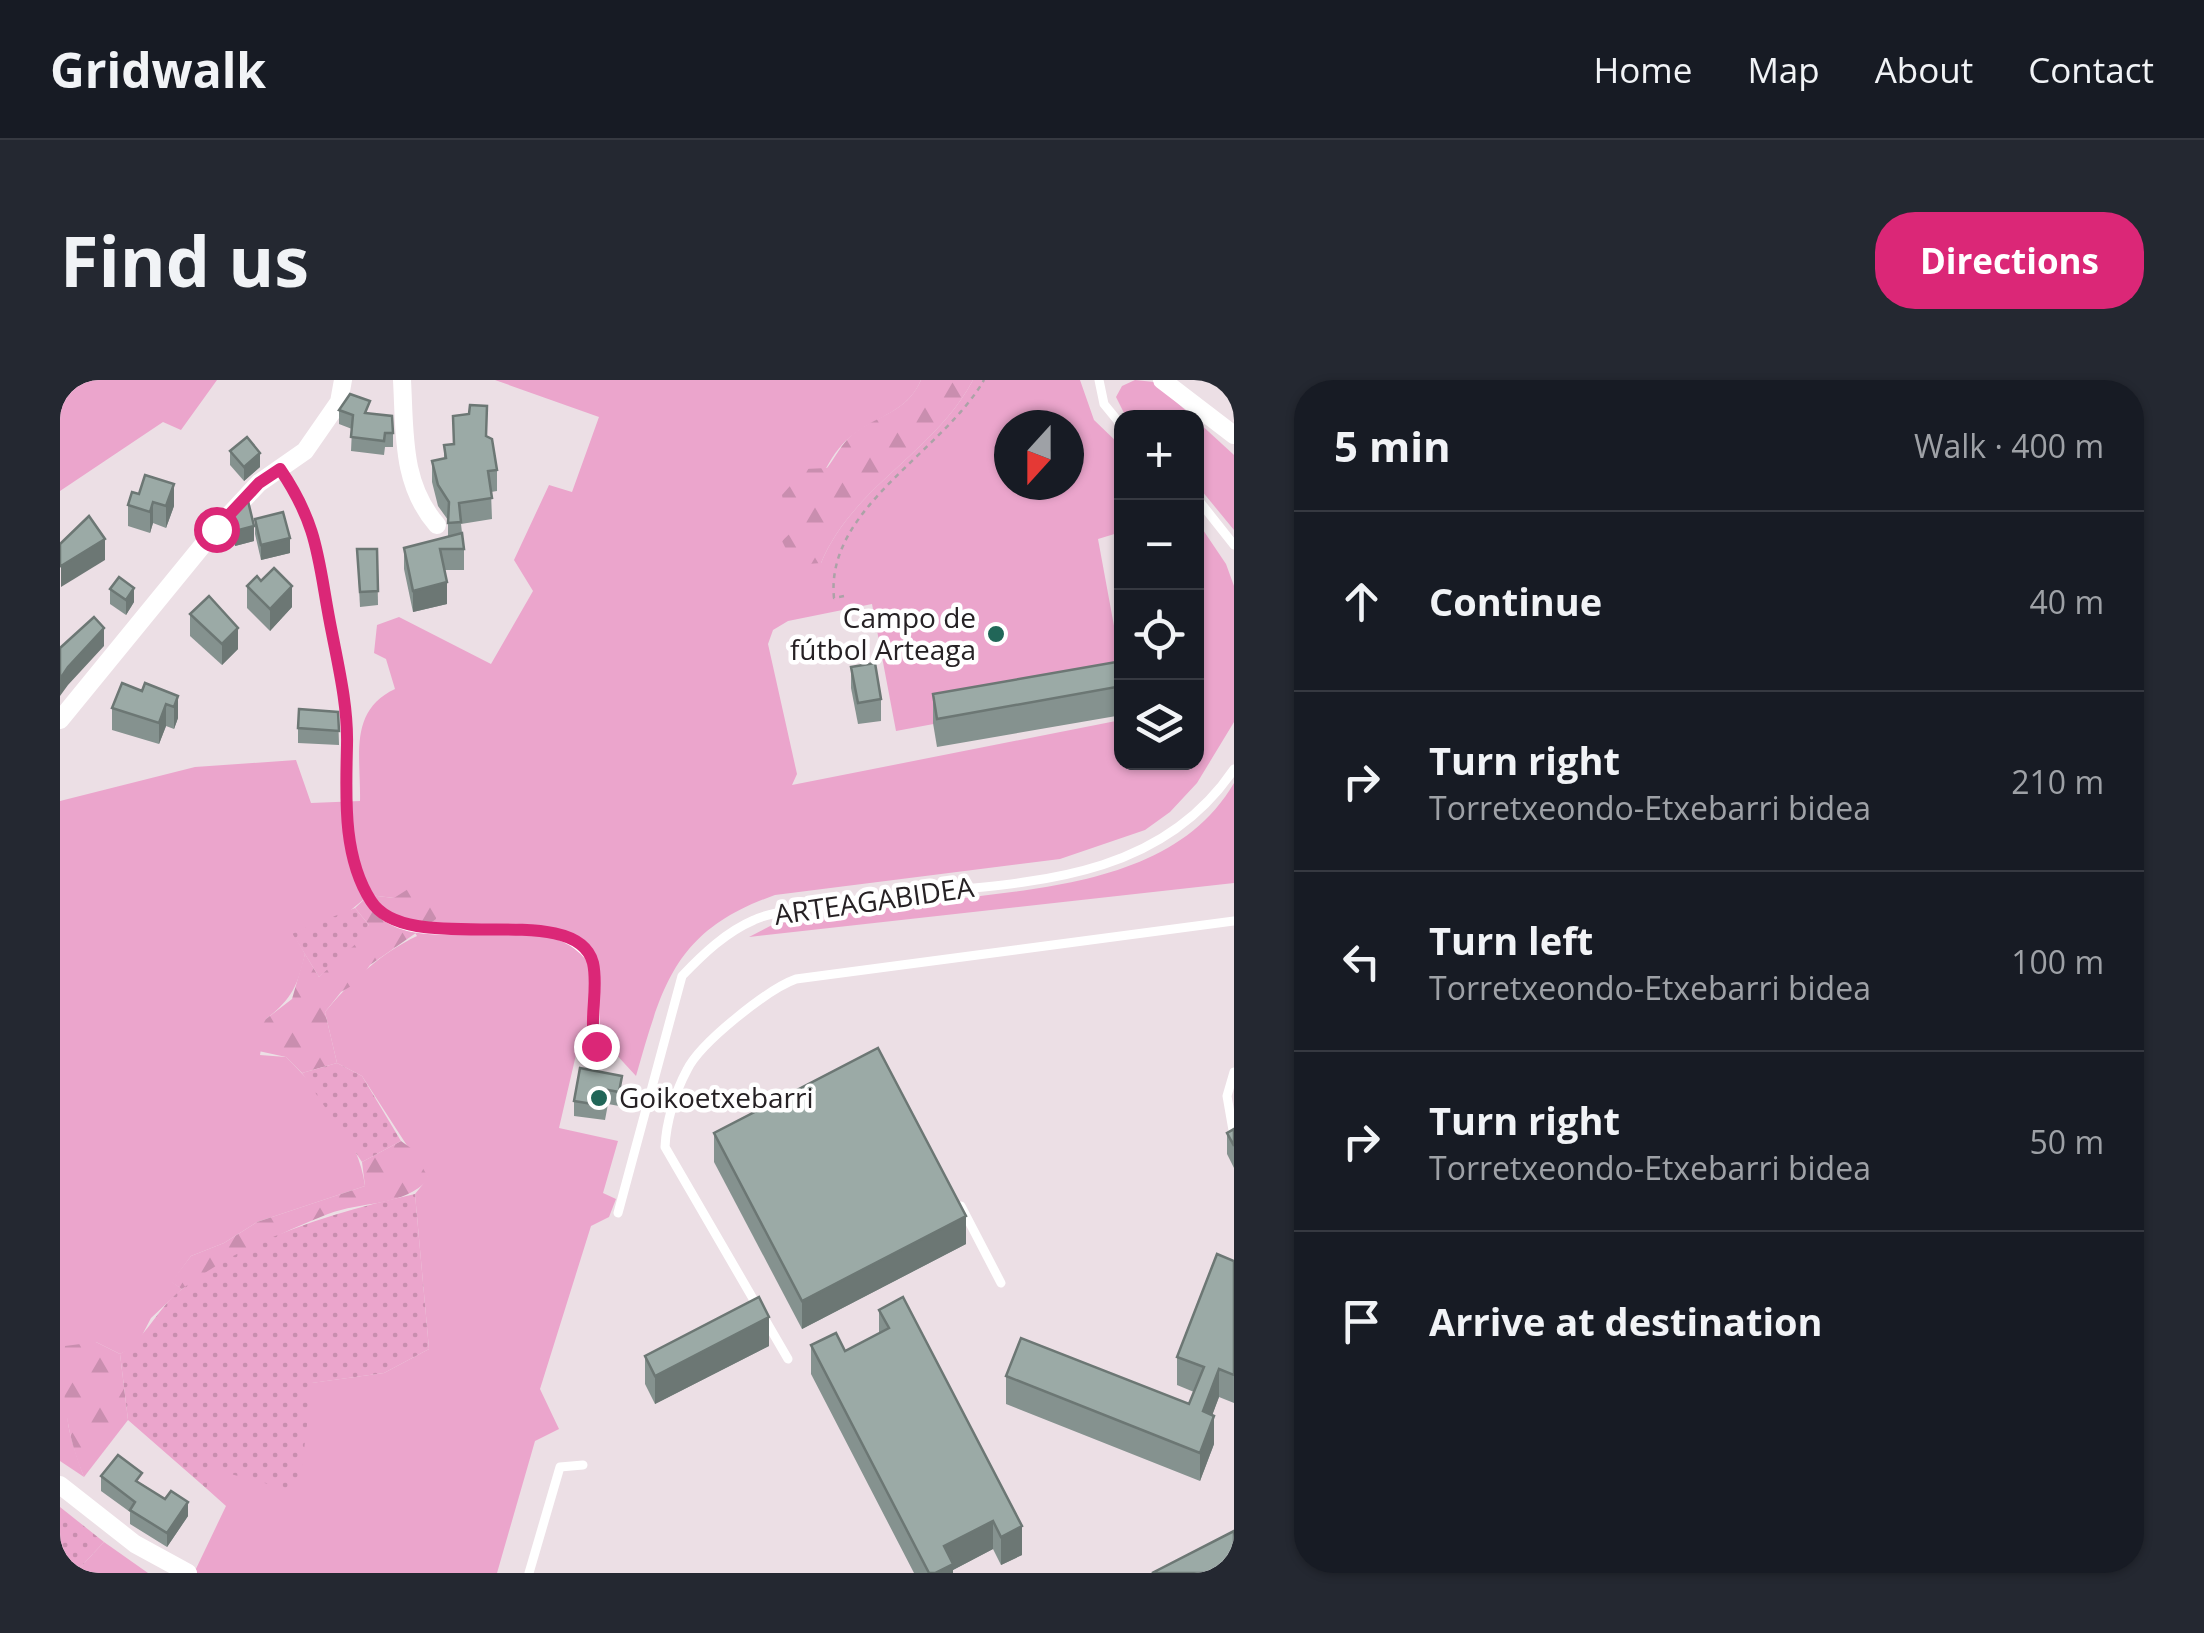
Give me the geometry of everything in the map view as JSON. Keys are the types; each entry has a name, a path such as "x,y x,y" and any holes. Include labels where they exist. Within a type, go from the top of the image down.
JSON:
{"street":[{"path":"60,720 216,529 259,483 305,451 339,402 343,380"},
{"path":"402,380 408,472 418,503 437,525"},
{"path":"1162,380 1218,420"},
{"path":"1182,380 1234,435"},
{"path":"60,1486 135,1544 188,1573"}],"lane":[{"path":"1099,380 1104,404 1114,416"},
{"path":"280,469 298,495 321,552 348,743 346,806 356,866 372,904 388,918 410,928 517,928 569,940 585,950 593,962 596,1046"},
{"path":"1198,500 1234,545"},
{"name":"ARTEAGABIDEA","path":"618,1213 682,976 707,949 756,919 843,902 1094,870 1120,862 1184,825 1208,805 1234,769"},
{"path":"788,1359 664,1147 686,1070 696,1056 779,985 796,979 1234,921"},
{"path":"1234,1072 1227,1096 1234,1136"},
{"path":"955,1195 1001,1283"},
{"path":"529,1573 560,1467 582,1464"}],"path":[{"path":"844,596 834,598 832,578 835,560 851,526 959,417 984,380"}],"green space":[{"path":"60,380 217,380 181,430 163,422 60,491"},
{"path":"495,380 921,380 908,399 854,434 829,463 802,523 821,563 853,512 938,428 973,380 1080,380 1094,420 1114,439 1114,534 1098,539 1114,626 1114,690 896,731 872,604 788,621 773,630 768,644 797,774 792,785 1114,721 1114,770 1204,770 1204,531 1226,564 1234,586 1234,722 1197,783 1170,812 1145,830 1060,859 775,895 715,925 678,963 655,1013 636,1076 601,1038 578,1046 559,1128 618,1141 603,1193 616,1199 609,1217 591,1226 540,1389 559,1429 535,1441 497,1573 194,1573 226,1506 207,1489 207,1468 311,1383 384,1373 429,1349 415,1194 428,1178 362,1076 337,1063 325,1012 367,969 417,936 394,898 369,895 346,914 293,933 305,954 288,998 266,1019 260,1055 286,1057 312,1085 355,1150 365,1186 257,1222 224,1243 191,1256 172,1282 182,1289 151,1318 137,1345 120,1354 96,1342 76,1379 68,1407 71,1436 84,1477 60,1461 60,801 195,767 296,760 311,803 360,801 359,752 364,723 380,698 395,689 386,659 374,653 377,625 399,617 491,664 533,591 514,560 549,485 572,492 599,417"},
{"path":"921,380 973,380 938,428 853,512 821,563 794,565 782,541 801,523 786,517 782,495 805,469 827,468 848,438 899,407"},
{"path":"1135,380 1154,382 1185,410 1122,410 1116,397 1122,386"},
{"path":"1204,427 1234,455 1234,530 1204,494"},
{"path":"1234,783 1234,883 749,937 774,924 1026,890 1107,873 1145,860 1179,841 1209,816"},
{"path":"416,884 436,893 436,919 370,965 358,982 341,992 325,1012 337,1063 302,1073 286,1057 249,1049 266,1019 292,999 305,954 319,977 369,925 355,908 369,895 394,898"},
{"path":"355,908 369,925 360,940 319,977 292,933"},
{"path":"337,1063 362,1076 401,1141 362,1162 302,1073"},
{"path":"401,1141 412,1149 429,1179 419,1188 395,1199 341,1210 309,1222 253,1248 182,1289 171,1282 191,1256 224,1243 257,1222 365,1186 362,1162"},
{"path":"415,1194 429,1349 384,1373 312,1383 299,1492 208,1468 207,1489 128,1420 120,1354 182,1289 264,1241 354,1209"},
{"path":"96,1342 120,1354 128,1420 84,1477 66,1413 65,1346"},
{"path":"60,1507 104,1542 75,1573 60,1573"},
{"path":"104,1542 148,1573 75,1573"}],"building":[{"path":"350,394 370,401 365,413 392,416 393,433 385,433 384,441 351,437 353,415 339,410"},
{"path":"470,405 487,406 486,436 492,439 497,470 488,471 492,498 459,503 461,522 448,523 449,502 438,485 432,461 446,458 444,445 454,444 453,416 469,414"},
{"path":"247,437 260,453 244,467 230,451"},
{"path":"145,475 174,484 166,506 153,502 150,512 128,505 132,492 139,494"},
{"path":"248,501 254,526 235,531 231,517"},
{"path":"283,512 290,538 261,545 255,519"},
{"path":"89,516 105,539 61,566 60,544"},
{"path":"462,533 464,549 440,549 447,582 413,591 404,548"},
{"path":"357,549 377,549 378,591 360,592"},
{"path":"274,568 292,586 270,609 247,586 257,576 261,581"},
{"path":"119,577 134,588 126,600 110,589"},
{"path":"209,596 238,628 222,644 190,614"},
{"path":"94,617 104,628 60,679 60,648"},
{"path":"1114,662 1114,687 937,719 933,694"},
{"path":"875,663 881,699 858,703 851,667"},
{"path":"122,683 142,691 145,683 178,696 174,707 166,704 159,723 112,708"},
{"path":"299,709 338,712 339,731 298,728"},
{"path":"878,1048 966,1216 802,1301 714,1133"},
{"path":"580,1068 622,1076 619,1092 608,1090 605,1106 574,1101"},
{"path":"1217,1254 1234,1261 1234,1375 1219,1369 1203,1411 1214,1416 1200,1453 1006,1376 1021,1338 1189,1404 1204,1367 1177,1357"},
{"path":"759,1297 769,1317 655,1376 645,1356"},
{"path":"903,1297 1022,1526 1001,1537 993,1521 944,1546 953,1564 935,1573 929,1573 811,1345 836,1333 845,1351 889,1328 879,1310"},
{"path":"118,1455 142,1473 136,1481 165,1499 171,1491 188,1502 167,1533 130,1510 135,1502 101,1476"},
{"path":"1234,1531 1234,1573 1152,1573"}],"place":[{"name":"Campo de fútbol Arteaga","path":"996,634"},
{"name":"Goikoetxebarri","path":"599,1098"}],"route":[{"path":"216,529 259,483 280,469 298,495 310,523 321,552 326,603 342,682 348,743 346,806 356,866 372,904 388,918 410,928 517,928 569,940 585,950 593,962 596,1046"}]}
